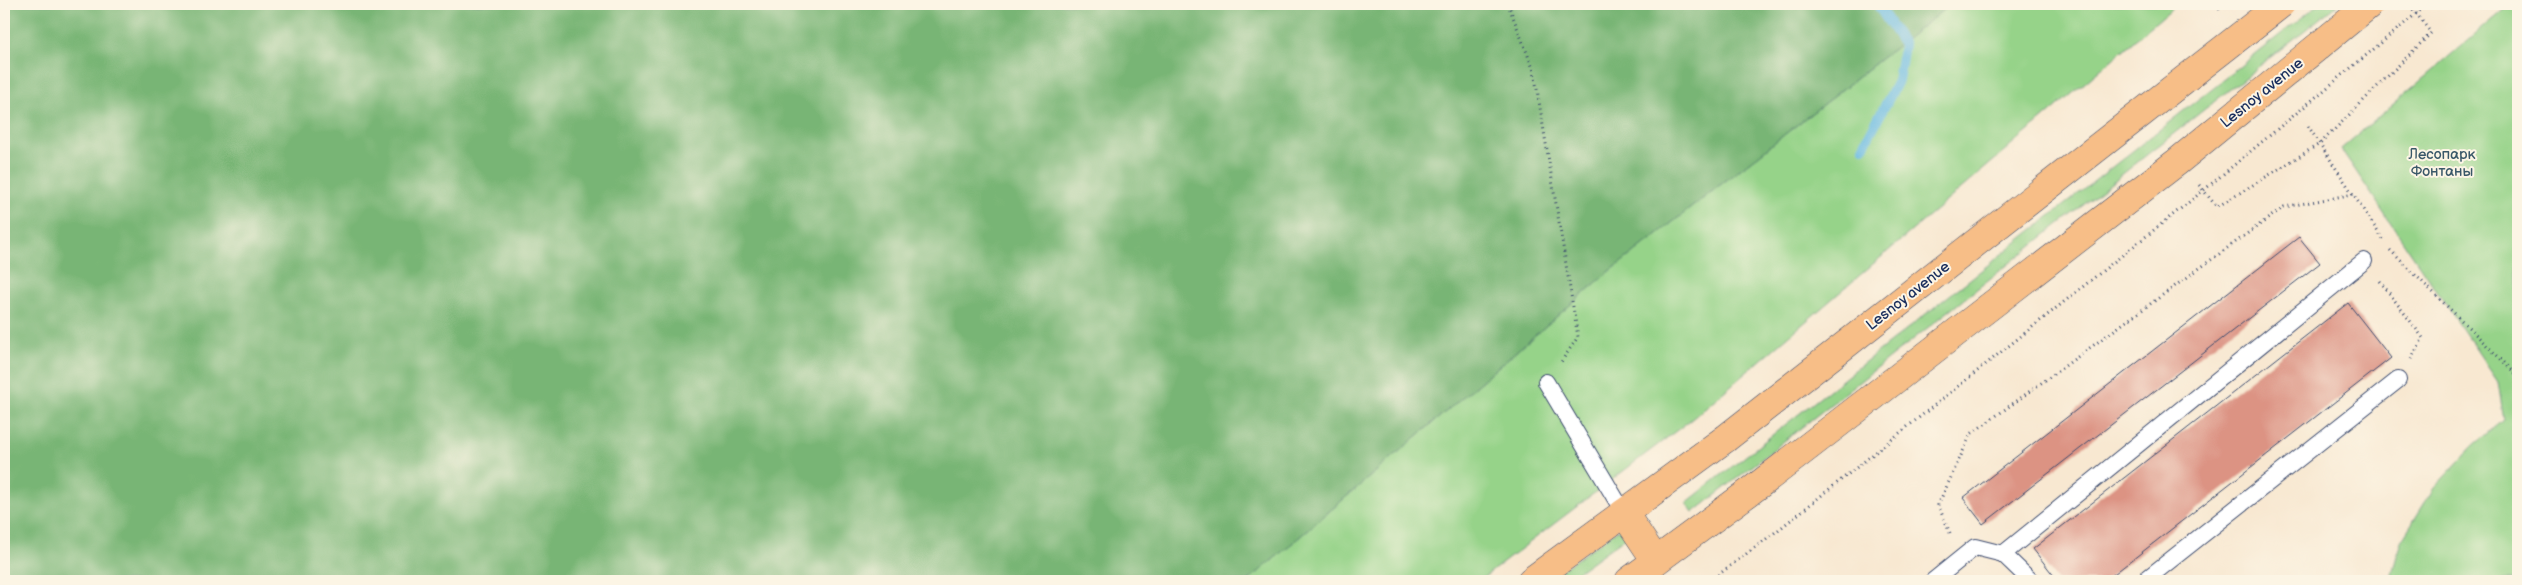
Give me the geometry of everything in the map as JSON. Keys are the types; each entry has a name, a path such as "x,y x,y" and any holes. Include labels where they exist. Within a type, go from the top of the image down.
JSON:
{"main road":[{"name":"Lesnoy avenue","path":"1531,581 1725,439 2281,4"},
{"name":"Lesnoy avenue","path":"1629,581 1760,484 2178,162 2370,4"},
{"path":"1624,513 1656,561"}],"lane":[{"path":"2003,554 2364,261"},
{"path":"2144,581 2398,380"},
{"path":"1546,382 1624,513"},
{"path":"1933,581 1975,547 2003,554 2031,581"}],"path":[{"path":"1508,4 1534,71 1578,338 1546,382"},
{"path":"2217,207 2321,143 2431,33 2409,4"},
{"path":"1710,581 1785,525 2204,190 2416,12 2428,4"},
{"path":"2308,126 2321,143 2391,252 2518,376"},
{"path":"1960,559 1938,505 1970,434 2284,207 2354,194"},
{"path":"2364,261 2423,338 2398,380"}],"green space":[{"path":"4,4 1951,4 1604,276 1248,581 4,581"},
{"path":"1951,4 2177,4 1693,418 1479,581 1248,581 1604,276"},
{"path":"2319,4 2338,4 1693,513 1686,503"},
{"name":"Лесопарк Фонтаны","path":"2510,4 2518,4 2518,581 2390,581 2401,541 2434,488 2473,446 2504,420 2498,382 2341,149"},
{"path":"1627,523 1634,531 1565,581 1546,581"}],"building":[{"path":"2299,237 2320,263 1983,524 1963,498"},
{"path":"2348,303 2391,358 2105,581 2058,581 2033,549"}],"waterway":[{"path":"1863,147 1898,81 1904,45 1879,7 1881,4"}]}
